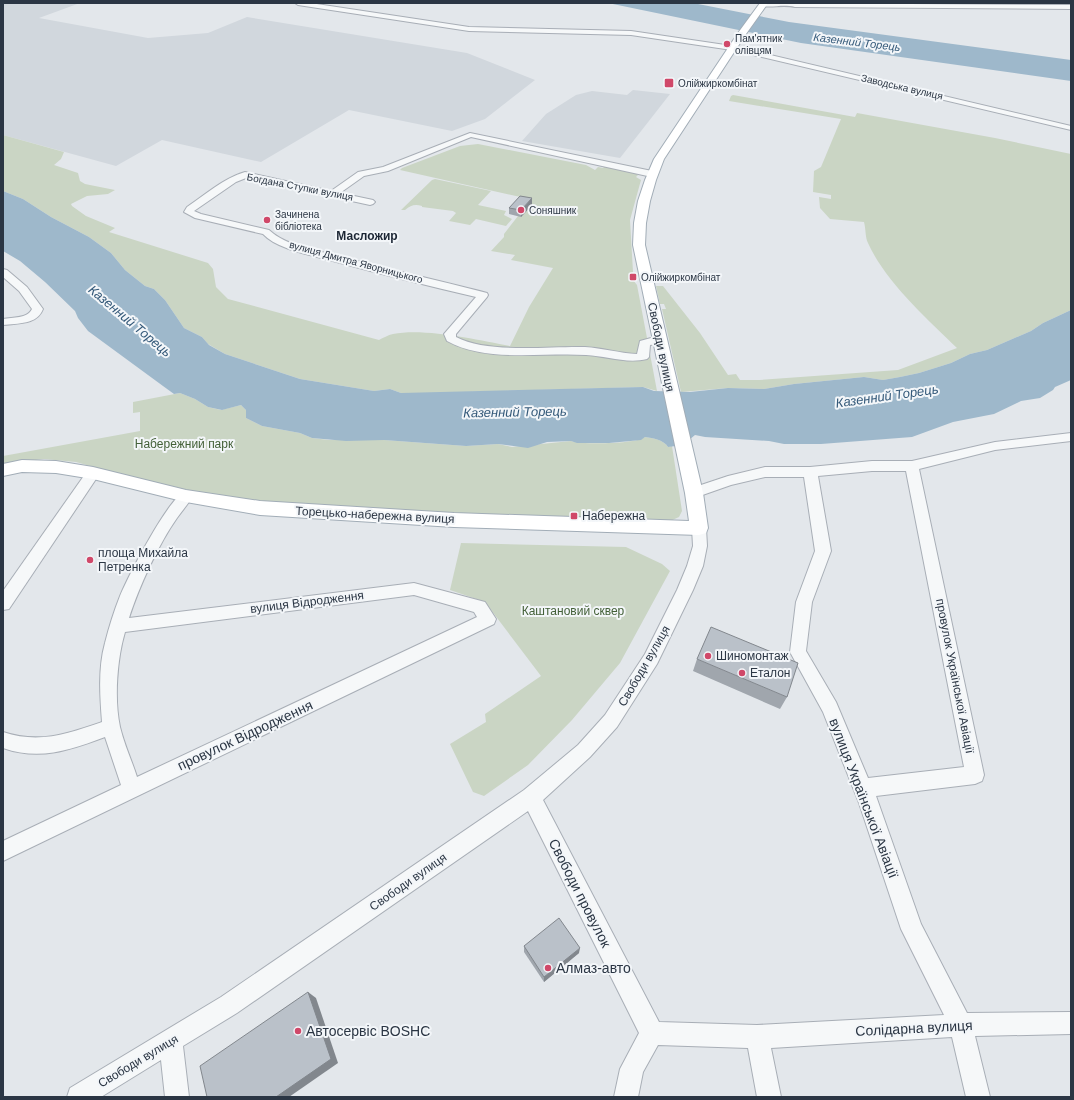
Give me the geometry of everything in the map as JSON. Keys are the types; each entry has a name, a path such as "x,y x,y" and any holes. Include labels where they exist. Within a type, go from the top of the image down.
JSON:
{"main road":[{"name":"Свободи вулиця","path":"699,528 694,493 639,245 641,217 652,174 701,94 755,14 764,4"},
{"name":"Торецько-набережна вулиця","path":"3,470 22,466 56,467 93,473 186,496 260,508 454,520 699,528"}],"street":[{"name":"Заводська вулиця","path":"298,3 469,29 631,33 732,48 1071,128"},
{"path":"764,4 777,5 781,3"},
{"path":"785,3 795,6 1071,7"},
{"path":"334,193 361,174 385,169 470,135 483,136 652,174"},
{"name":"Богдана Ступки вулиця","path":"190,208 233,180 245,175 370,202"},
{"name":"вулиця Дмитра Яворницького","path":"190,208 189,212 193,215 266,232 273,239 303,250 404,277 483,294 450,334 451,340 454,343 469,347 500,350 596,351 636,358 644,357 644,342 660,341"},
{"path":"3,272 19,285 38,309 38,313 33,317 3,322"},
{"path":"694,493 728,481 765,472 810,472 872,466 912,466 995,446 1070,440"},
{"name":"провулок Української Авіації","path":"863,788 975,775 912,466"},
{"name":"вулиця Української Авіації","path":"810,472 823,551 804,602 798,652 830,708 863,788 912,928 961,1025 978,1097"},
{"path":"3,604 93,473"},
{"path":"132,788 111,727 108,691 109,670 113,644 128,596 171,515 186,496"},
{"name":"Свободи вулиця","path":"79,1097 171,1042 304,954 554,780 584,751 611,721 651,659 685,590 695,566 700,546 699,528"},
{"name":"вулиця Відродження","path":"118,626 414,589 479,607 488,619"},
{"name":"провулок Відродження","path":"3,851 488,619"},
{"path":"3,740 15,745 46,746 70,742 111,727"},
{"name":"Свободи провулок","path":"531,797 652,1033"},
{"name":"Солідарна вулиця","path":"652,1033 756,1037 961,1025 1071,1024"},
{"path":"626,1097 632,1069 652,1033"},
{"path":"756,1037 769,1097"},
{"path":"171,1042 177,1097"}],"shaded area":[{"path":"3,3 80,3 39,18 148,38 208,33 247,17 467,53 535,80 485,119 452,131 349,110 261,162 162,140 116,166 3,135"},
{"path":"633,90 670,94 620,158 522,141 546,114 576,95 592,91 627,95"}],"green space":[{"path":"733,95 855,117 857,113 995,138 1071,154 1071,310 1043,323 1031,331 987,350 970,354 951,363 919,373 900,377 883,380 864,377 794,384 764,389 728,388 681,392 662,309 666,309 664,304 660,304 656,286 663,286 700,333 728,375 736,374 740,380 760,380 898,370 957,348 908,299 885,271 875,257 868,243 864,222 830,219 820,208 819,197 831,199 831,195 813,192 814,171 821,167 841,119 729,101"},
{"path":"3,135 64,152 61,159 54,165 78,173 80,181 85,184 115,190 108,194 87,196 71,204 72,206 86,216 115,228 109,232 208,263 213,269 216,287 228,299 379,340 393,334 421,332 467,338 510,346 529,307 553,268 511,260 515,255 491,251 504,237 504,234 518,216 521,216 531,205 525,198 400,170 402,168 460,146 478,144 586,165 595,170 598,167 603,168 605,166 635,173 638,175 636,177 641,180 630,220 633,272 629,275 630,280 633,280 637,285 657,391 643,387 433,393 401,393 390,389 374,391 300,379 225,354 208,344 202,337 184,328 165,300 154,289 145,286 125,270 111,253 89,237 51,217 23,199 3,191"},
{"path":"435,179 491,191 478,205 506,211 504,215 512,219 506,226 476,219 470,225 449,221 456,213 453,211 417,205 401,210 432,180"},
{"name":"Набережний парк","path":"180,393 195,399 208,407 221,410 241,405 246,410 246,418 262,426 300,433 312,438 329,440 384,440 466,446 498,444 512,447 571,441 586,443 609,443 631,441 645,437 655,439 661,441 668,447 672,446 682,511 679,517 668,522 470,516 261,504 213,496 133,478 76,462 44,459 3,464 3,456 140,431 140,412 133,413 133,402"},
{"name":"Каштановий сквер","path":"461,543 626,547 662,564 670,571 620,663 572,720 528,765 484,796 473,792 450,744 486,722 485,714 541,676 485,602 450,590"}],"water":[{"name":"Казенний Торець","path":"608,3 693,3 789,22 1071,60 1071,81 801,43"},
{"name":"Казенний Торець","path":"3,191 23,199 51,217 89,237 111,253 125,270 145,286 154,289 165,300 184,328 202,337 209,345 225,354 300,379 374,391 390,389 401,393 643,387 654,391 690,392 728,388 764,389 794,384 864,377 883,380 919,373 951,363 970,354 987,350 1031,331 1043,323 1071,310 1071,380 1055,387 1053,390 1040,398 1021,401 994,414 953,422 912,437 821,444 784,444 769,441 695,435 683,445 668,447 661,441 645,437 641,440 609,443 577,443 571,441 547,442 528,448 498,444 466,446 384,440 346,441 312,438 300,433 262,426 246,418 246,410 241,405 222,410 208,407 195,399 180,393 174,394 88,331 78,318 75,311 45,282 20,261 3,251"}],"building":[{"path":"520,196 532,198 521,210 509,208"},
{"path":"711,627 798,663 787,697 697,659"},
{"name":"Алмаз-авто","path":"559,918 580,948 544,977 524,946"},
{"name":"Автосервіс BOSHC","path":"308,992 331,1059 276,1097 207,1097 200,1066"}],"place":[{"name":"Пам'ятник олівцям","path":"727,44"},
{"name":"Олійжиркомбiнат","path":"669,83"},
{"name":"Соняшник","path":"521,210"},
{"name":"Зачинена бібліотека","path":"267,220"},
{"name":"Олійжиркомбінат","path":"633,277"},
{"name":"Набережна","path":"574,516"},
{"name":"площа Михайла Петренка","path":"90,560"},
{"name":"Шиномонтаж","path":"708,656"},
{"name":"Еталон","path":"742,673"},
{"name":"Алмаз-авто","path":"548,968"},
{"name":"Автосервіс BOSHC","path":"298,1031"}],"district":[{"name":"Масложир","path":"367,236"}]}
